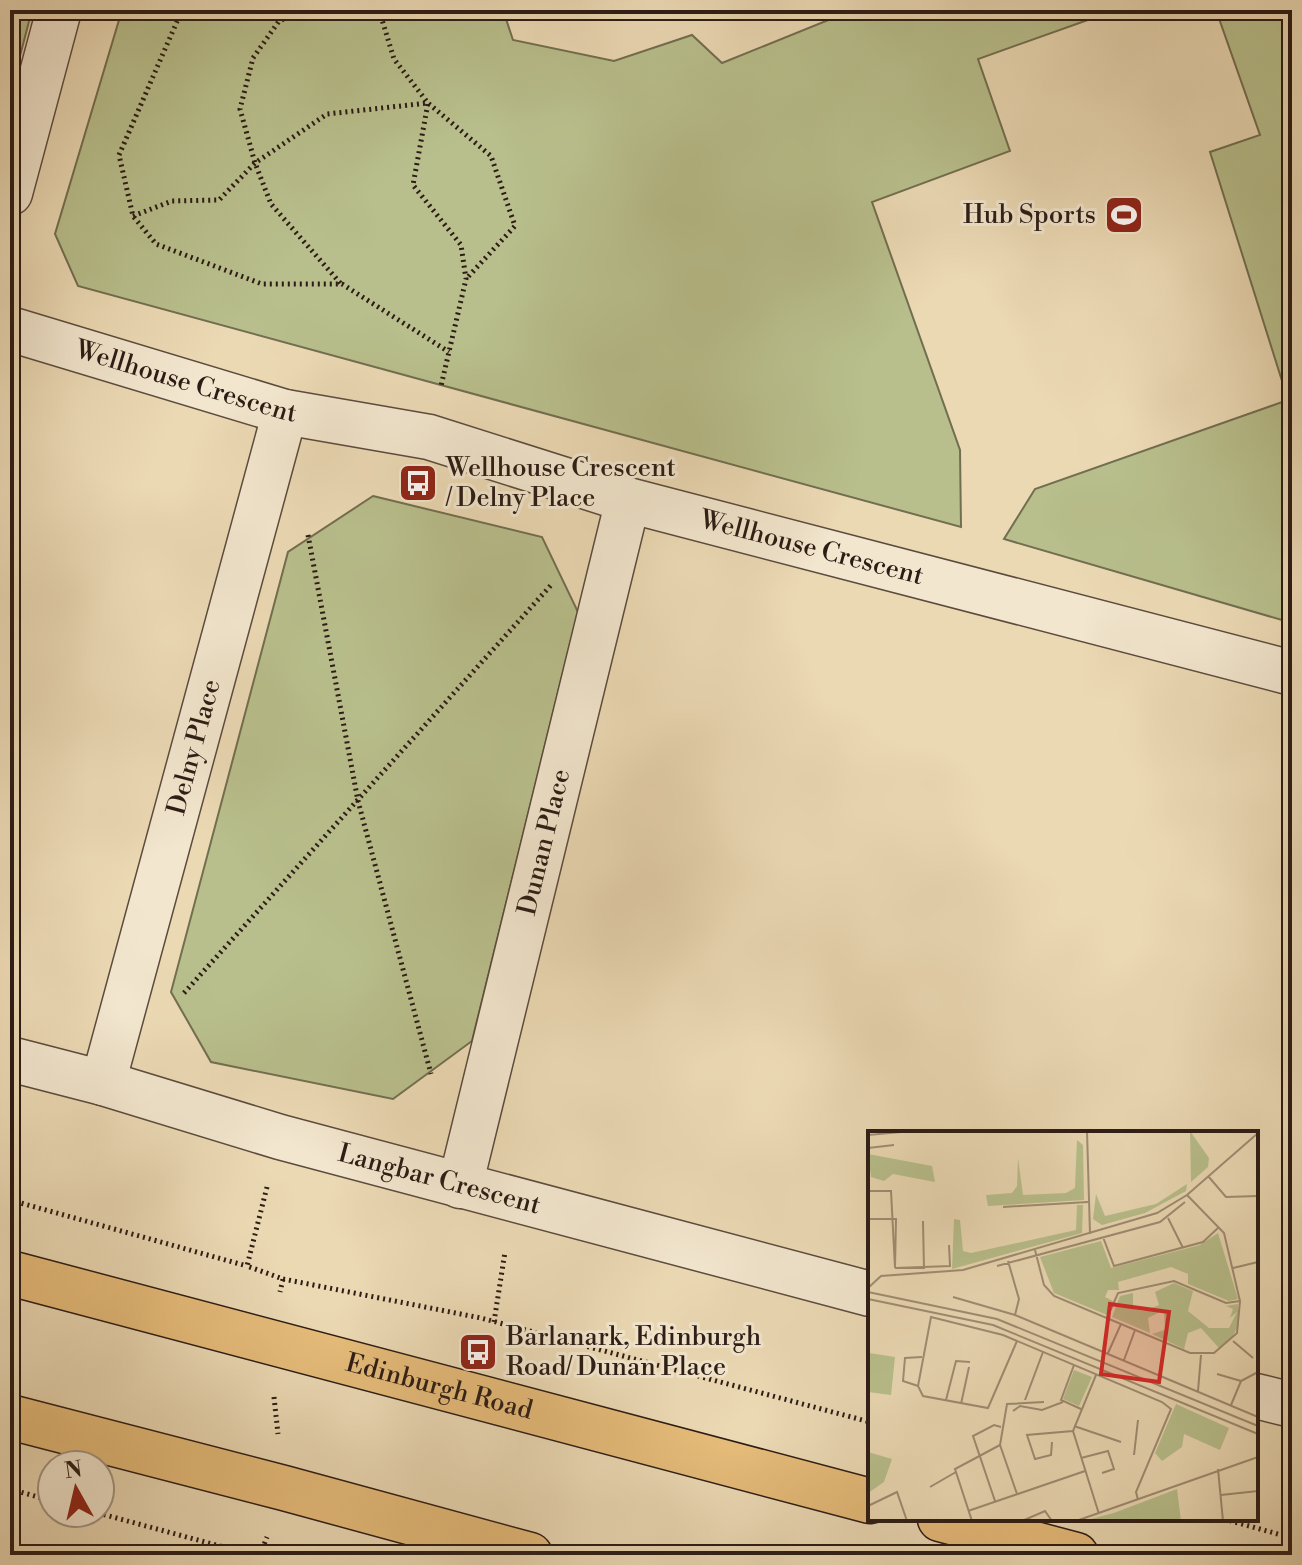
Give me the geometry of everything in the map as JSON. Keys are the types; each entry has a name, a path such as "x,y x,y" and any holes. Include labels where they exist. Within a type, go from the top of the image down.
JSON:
{"main road":[{"name":"Edinburgh Road","path":"10,1273 868,1500"},
{"path":"10,1417 530,1555"},
{"path":"948,1521 1076,1555"}],"street":[{"path":"10,193 59,10"},
{"name":"Wellhouse Crescent","path":"10,329 285,412 429,437 628,500 1292,673"},
{"name":"Delny Place","path":"103,1083 285,412"},
{"name":"Dunan Place","path":"460,1186 628,500"},
{"name":"Langbar Crescent","path":"10,1059 103,1083 280,1137 868,1293"},
{"path":"1258,1396 1292,1405"}],"path":[{"path":"182,10 119,155 133,216 156,244 262,284 342,284"},
{"path":"379,10 394,59 428,103 491,156 515,226 466,279"},
{"path":"300,12 279,21 253,58 240,109 255,163 271,204 342,284 449,352"},
{"path":"133,216 172,201 219,200 255,163 327,114 428,103"},
{"path":"428,103 413,185 461,245 466,279 429,437"},
{"path":"305,521 358,801 432,1078"},
{"path":"177,1000 555,581"},
{"path":"10,1200 247,1266"},
{"path":"494,1322 513,1200"},
{"path":"283,1279 494,1322 868,1421"},
{"path":"10,1489 36,1496"},
{"path":"116,1518 253,1555"},
{"path":"1231,1521 1292,1538"}],"green space":[{"path":"10,10 32,10 10,94"},
{"path":"122,10 503,10 513,40 614,61 692,35 722,63 853,10 1116,10 978,59 1010,151 872,202 960,450 961,527 78,286 55,234"},
{"path":"1216,10 1292,10 1292,623 1004,539 1035,489 1288,400 1210,152 1260,135"},
{"path":"373,496 542,537 578,612 472,1041 393,1099 211,1062 171,992 288,552"}],"place":[{"name":"Hub Sports","path":"1124,215"},
{"name":"Wellhouse Crescent / Delny Place","path":"418,483"},
{"name":"Barlanark, Edinburgh Road/ Dunan Place","path":"478,1352"}]}
